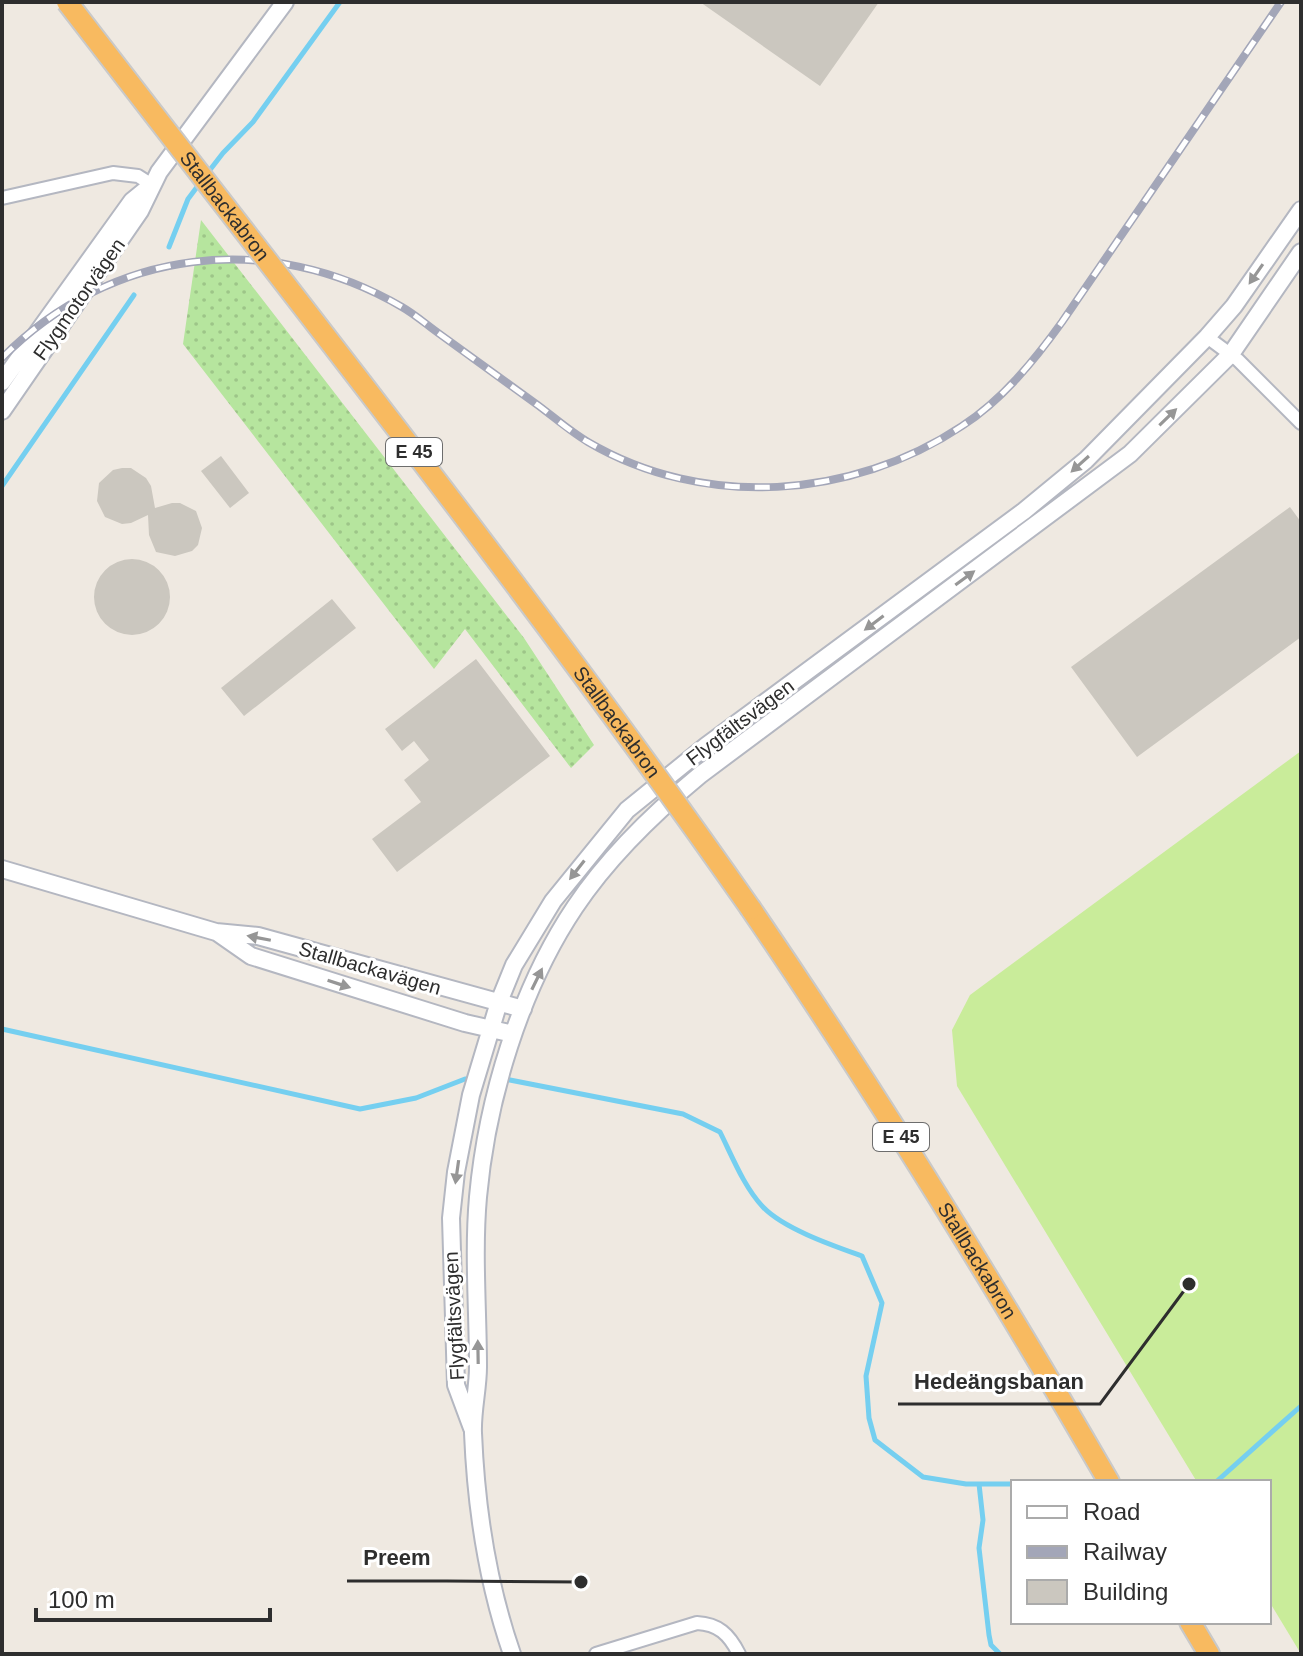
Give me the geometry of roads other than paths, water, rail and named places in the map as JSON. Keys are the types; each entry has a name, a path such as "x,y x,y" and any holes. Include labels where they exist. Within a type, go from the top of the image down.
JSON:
{"highway":[{"name":"Stallbackabron","path":"67,2 541,616 652,768 751,909 960,1230 1108,1480"}],"street":[{"name":"Flygmotorvägen","path":"2,411 140,211 152,185 285,2"},
{"path":"2,198 113,173 138,176 152,185"},
{"name":"Flygmotorvägen","path":"2,382 132,201 152,185"},
{"name":"Flygfältsvägen","path":"473,1430 456,1385 451,1218 471,1095 489,1030 514,965 553,901 627,810 706,746 1034,503 1086,460 1234,306 1301,210"},
{"name":"Flygfältsvägen","path":"512,1654 489,1562 479,1503 473,1430 478,1387 478,1200 484,1142 513,1034 534,984 574,909 594,880 654,813 700,775 1130,454 1231,354 1301,252"},
{"path":"1207,337 1231,354 1301,423"},
{"name":"Stallbackavägen","path":"2,869 216,932 258,936 523,1009"},
{"name":"Stallbackavägen","path":"216,932 251,956 489,1030 513,1034"},
{"path":"596,1654 697,1623 714,1624 739,1654"}],"waterway":[{"path":"206,175 253,122 340,2"},
{"path":"169,247 188,199 200,183"},
{"path":"2,486 134,295"},
{"path":"2,1029 360,1109 416,1098 471,1079"},
{"path":"505,1079 683,1114 720,1132 750,1190 772,1215 810,1236 862,1256 882,1303 866,1376 869,1418 875,1440 923,1477 966,1484 1011,1484"},
{"path":"1218,1480 1301,1406"},
{"path":"979,1484 983,1520 979,1548 989,1635 991,1645 1000,1654"}],"railway":[{"path":"2,358 45,321 92,293 141,273 193,262 246,260 299,267 351,282 402,307 575,434 633,464 680,478 728,486 777,487 826,481 873,469 919,450 962,426 991,404 1029,365 1062,322 1281,2"}],"place":[{"name":"Hedeängsbanan","path":"1189,1284"},
{"name":"Preem","path":"581,1582"}]}
